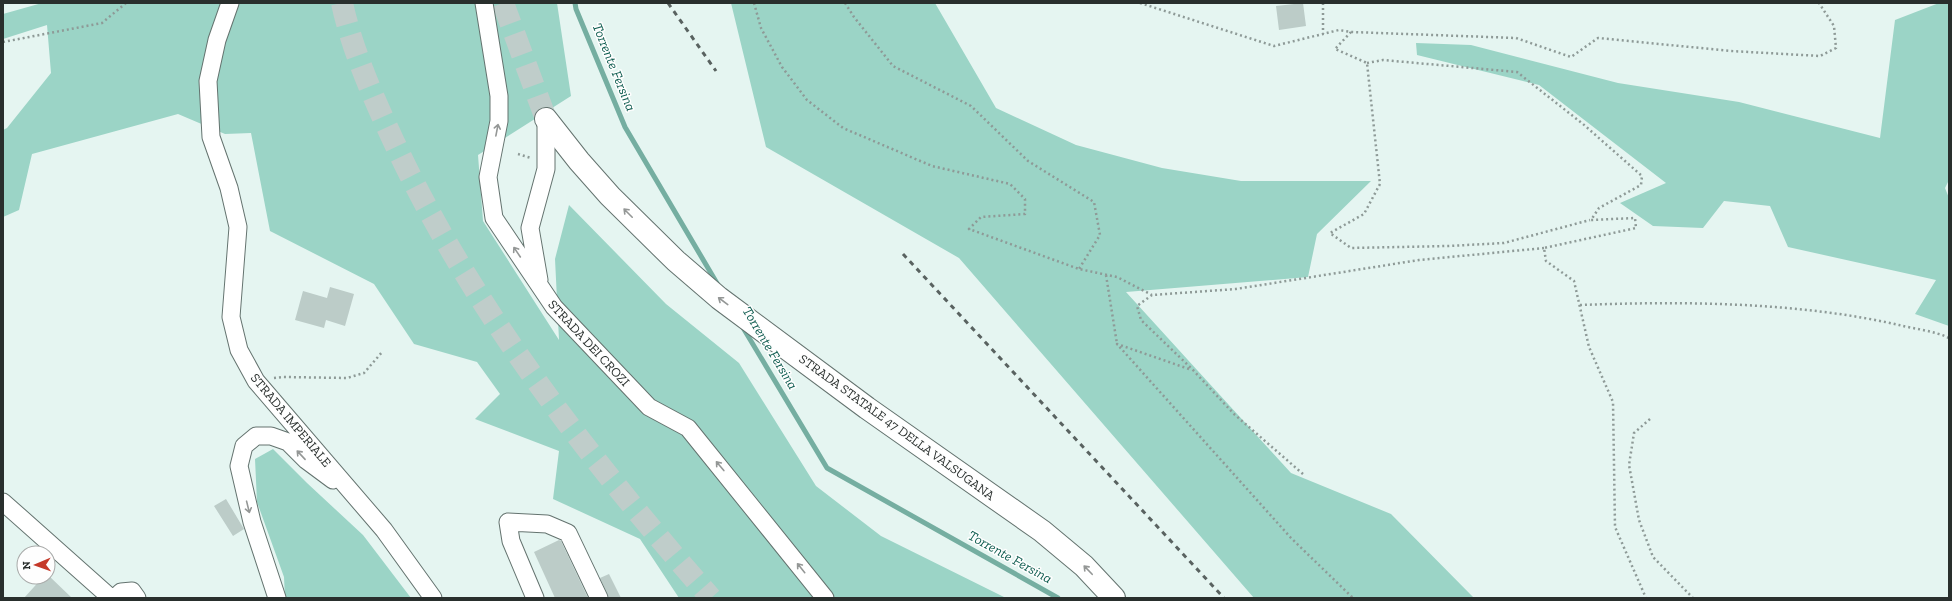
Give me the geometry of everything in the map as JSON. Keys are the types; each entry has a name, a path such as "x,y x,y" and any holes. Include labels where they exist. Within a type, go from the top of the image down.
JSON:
{"highway":[{"name":"STRADA STATALE 47 DELLA VALSUGANA","path":"546,119 579,161 610,196 676,261 714,294 867,408 1042,531 1084,566 1114,598"}],"street":[{"name":"STRADA IMPERIALE","path":"230,3 217,40 208,81 210,137 229,188 238,226 231,317 239,350 256,381 384,530 433,598"},
{"name":"STRADA DEI CROZI","path":"484,3 499,96 499,121 488,177 494,218 554,307 649,407 688,428 826,598"},
{"path":"540,286 530,228 546,169 546,119"},
{"path":"277,598 252,522 239,466 244,446 256,436 271,436 288,442 306,460 354,495"},
{"path":"3,502 111,598"},
{"path":"535,598 511,541 508,522 547,524 568,533 599,598"},
{"path":"115,598 121,592 132,591 137,598"}],"path":[{"path":"3,42 102,23 126,3"},
{"path":"754,3 762,28 782,67 807,100 843,128 932,166 1010,184 1026,199 1025,214 981,217 969,229 1079,269 1117,277 1152,295"},
{"path":"845,3 854,17 893,66 971,106 1028,161 1094,202 1100,234 1079,269"},
{"path":"1140,3 1274,46 1339,30 1351,32 1516,38 1571,57 1598,38 1732,51 1820,56 1836,48 1834,26 1819,3"},
{"path":"1323,3 1323,34"},
{"path":"1351,32 1335,49 1367,63 1383,60 1517,72 1583,124 1642,176 1641,185 1598,208 1590,220"},
{"path":"1303,474 1234,414 1141,320 1137,306 1152,295 1236,288 1419,260 1544,248 1636,228 1635,218 1590,220 1504,243 1351,248 1330,233 1364,214 1380,184 1367,63"},
{"path":"1544,248 1546,262 1574,281 1589,348 1613,402 1615,527 1646,598"},
{"path":"1106,275 1117,344 1291,538 1353,598"},
{"path":"1580,305 1660,303 1737,305 1832,313 1892,324 1949,338"},
{"path":"1117,344 1192,370"},
{"path":"256,381 284,377 347,378 364,373 383,351"},
{"path":"1650,419 1634,433 1629,465 1639,520 1653,557 1693,598"}],"green space":[{"path":"42,3 557,3 571,96 478,155 483,221 559,340 555,259 569,205 666,304 739,363 816,486 881,536 1006,598 679,598 640,539 553,499 559,451 475,419 500,394 477,362 414,344 374,284 270,231 251,133 225,134 178,114 32,154 19,210 3,217 3,130 7,128 51,73 47,25 3,39 3,14"},
{"path":"731,3 935,3 996,108 1076,145 1162,168 1241,181 1371,181 1317,234 1308,277 1126,292 1291,473 1391,514 1474,598 1254,598 959,258 766,147"},
{"path":"1939,3 1949,3 1949,180 1945,188 1949,198 1949,326 1915,314 1936,280 1788,247 1770,206 1724,201 1703,228 1653,226 1620,203 1666,183 1539,85 1417,55 1416,43 1471,45 1618,83 1739,102 1880,138 1895,20"},
{"path":"273,449 363,535 411,598 285,598 284,577 257,502 255,459"}],"building":[{"path":"1303,3 1306,26 1279,30 1276,6"},
{"path":"330,287 354,294 345,326 326,320 324,328 295,320 303,291 327,298"},
{"path":"226,499 244,529 233,536 214,506"},
{"path":"559,540 561,541 588,598 555,598 534,552"},
{"path":"609,574 621,598 609,598 600,578"},
{"path":"56,583 72,598 24,598 36,585 56,585"}],"waterway":[{"name":"Torrente Fersina","path":"575,3 576,9 625,127 718,285"},
{"name":"Torrente Fersina","path":"742,326 827,468 1058,598"}],"tunnel":[{"path":"342,3 346,21 364,74 379,109 425,204 459,264 536,381 578,437 621,492 711,598"},
{"path":"503,3 546,119"}],"railway":[{"path":"668,3 716,71"},
{"path":"903,254 1224,598"}]}
